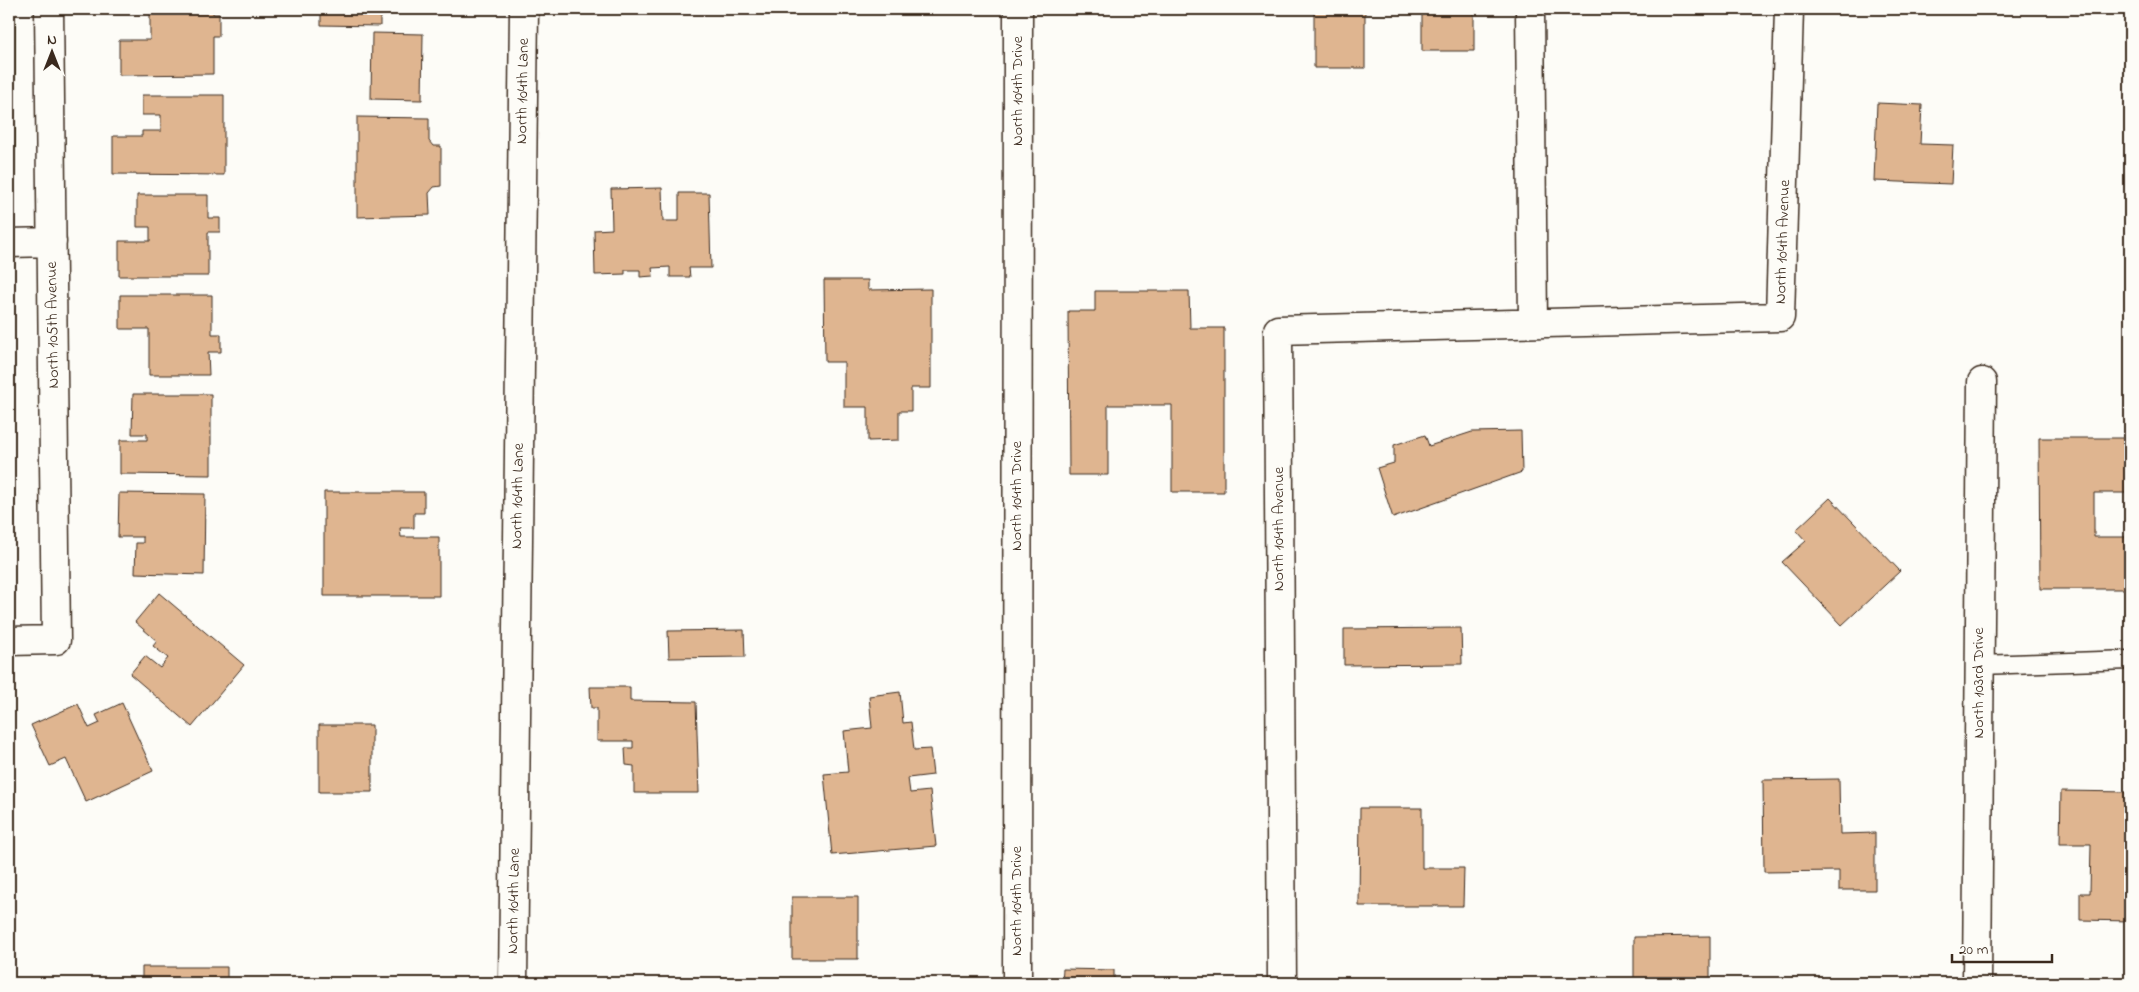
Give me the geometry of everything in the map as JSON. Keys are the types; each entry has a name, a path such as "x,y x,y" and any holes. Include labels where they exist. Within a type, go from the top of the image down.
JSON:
{"street":[{"name":"North 105th Avenue","path":"9,641 56,640 49,9"},
{"name":"North 104th Lane","path":"513,983 524,9"},
{"name":"North 104th Drive","path":"1017,983 1018,9"},
{"path":"1530,9 1533,323"},
{"name":"North 104th Avenue","path":"1282,983 1278,330 1780,317 1789,9"},
{"path":"9,243 52,242"},
{"name":"North 103rd Drive","path":"1977,983 1982,382"}],"lane":[{"path":"1980,665 2130,660"}],"green space":[{"path":"9,9 15,9 15,181 9,198"}],"building":[{"path":"150,9 213,9 213,14 219,14 219,36 213,36 213,74 119,75 119,40 150,40"},
{"path":"321,9 380,9 380,26 321,25"},
{"path":"1314,9 1365,9 1365,68 1314,68"},
{"path":"1422,9 1474,9 1474,51 1422,51"},
{"path":"372,33 423,34 422,100 371,99"},
{"path":"142,95 224,95 224,175 113,174 113,136 142,136 142,131 161,131 161,115 142,115"},
{"path":"1877,103 1922,105 1920,144 1953,145 1951,184 1874,181"},
{"path":"357,117 429,118 429,141 433,146 441,146 441,186 434,187 429,193 430,215 357,217"},
{"path":"662,188 663,221 679,221 679,193 709,193 711,268 689,268 690,277 670,277 670,267 652,268 653,276 640,277 640,270 625,270 625,274 595,275 594,230 612,229 611,189"},
{"path":"137,195 208,195 208,218 220,218 220,232 208,232 208,276 119,276 119,241 150,241 150,227 137,227"},
{"path":"824,280 868,280 868,290 931,289 931,388 911,388 911,411 899,411 899,440 868,441 868,407 844,407 844,362 825,362"},
{"path":"1095,291 1189,291 1190,328 1224,328 1224,492 1172,492 1172,405 1108,405 1108,475 1069,475 1068,311 1095,311"},
{"path":"120,295 212,295 212,334 221,334 221,352 208,352 209,375 149,375 149,329 120,329"},
{"path":"133,394 211,394 211,475 120,474 120,440 147,440 147,434 132,434"},
{"path":"1521,431 1522,472 1393,518 1377,468 1394,463 1394,445 1425,435 1429,446 1472,432"},
{"path":"2039,438 2130,438 2130,493 2094,493 2094,537 2130,537 2130,589 2040,589"},
{"path":"324,492 424,492 424,513 414,513 414,528 400,528 401,537 439,537 439,596 324,596"},
{"path":"119,493 205,494 204,575 135,573 136,543 143,543 143,537 118,537"},
{"path":"1830,498 1900,571 1842,625 1782,562 1806,541 1796,530"},
{"path":"159,593 244,665 192,727 130,674 145,656 160,668 168,658 153,646 157,641 135,622"},
{"path":"1461,628 1462,664 1344,665 1344,629"},
{"path":"744,630 745,657 669,658 668,631"},
{"path":"590,687 630,687 630,701 696,702 699,793 634,793 634,766 626,765 625,748 633,748 633,741 597,741 597,708 591,708"},
{"path":"900,692 903,723 911,722 914,750 930,749 933,775 908,778 910,793 930,791 936,846 832,855 824,774 848,772 844,731 872,728 869,696"},
{"path":"122,703 153,771 86,802 66,759 50,766 31,725 78,704 89,728 100,723 96,715"},
{"path":"319,725 372,725 372,792 319,792"},
{"path":"1839,779 1840,834 1875,833 1875,890 1839,890 1839,871 1764,872 1763,780"},
{"path":"2061,791 2130,792 2130,921 2080,920 2080,893 2090,893 2091,844 2060,844"},
{"path":"1360,808 1422,808 1422,868 1464,868 1463,906 1359,906"},
{"path":"792,897 858,897 858,959 792,959"},
{"path":"1710,936 1710,983 1634,983 1634,937"},
{"path":"142,967 227,967 227,983 142,983"},
{"path":"1063,969 1114,970 1114,983 1062,983"}]}
